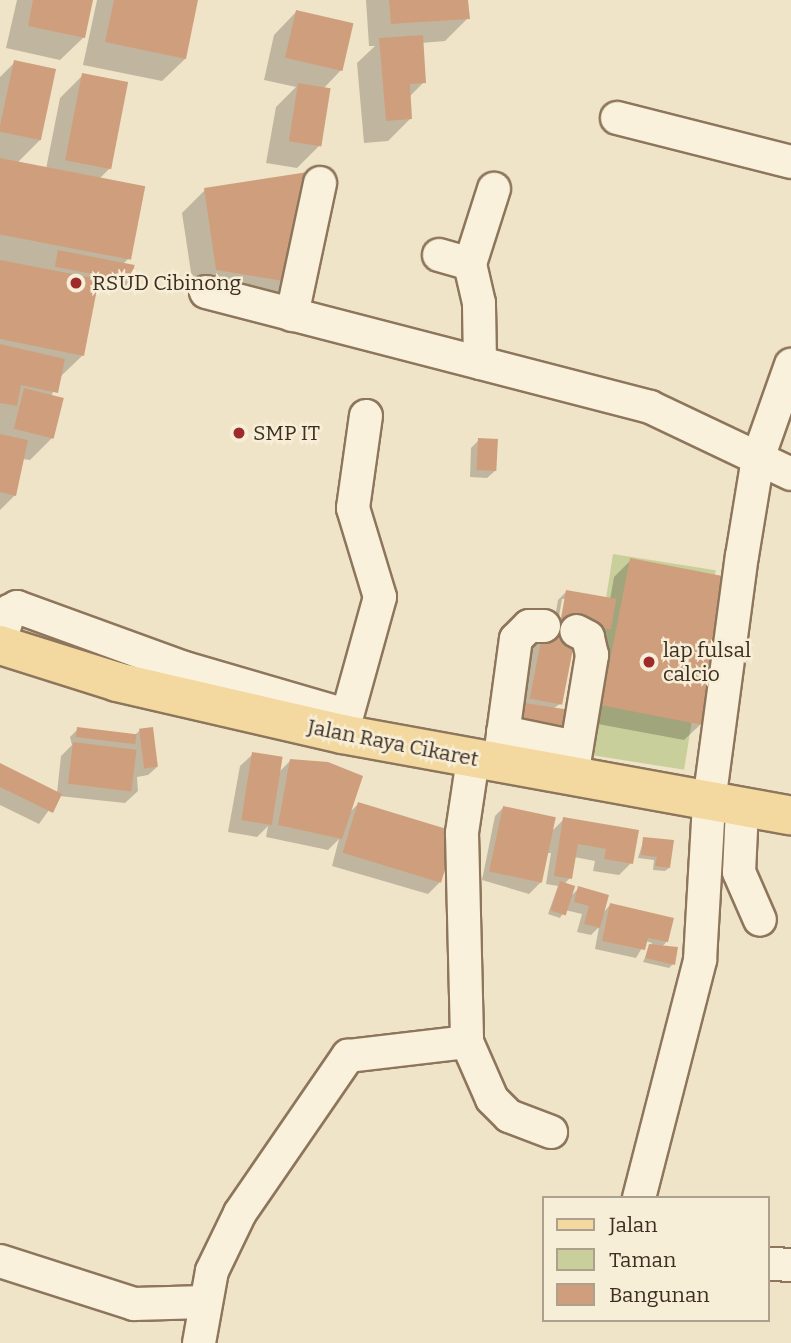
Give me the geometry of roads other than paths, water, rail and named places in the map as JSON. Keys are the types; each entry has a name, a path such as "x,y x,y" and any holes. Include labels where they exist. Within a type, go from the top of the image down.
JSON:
{"main road":[{"name":"Jalan Raya Cikaret","path":"0,643 179,682 344,725 492,751 574,762 726,805 791,816"}],"street":[{"path":"617,118 791,162"},
{"path":"292,315 320,183"},
{"path":"480,363 479,303 470,264 494,189"},
{"path":"439,255 470,264"},
{"path":"206,292 650,407 791,474"},
{"path":"640,1196 700,960 726,805 758,458 791,365"},
{"path":"344,725 380,597 353,508 366,416"},
{"path":"544,626 529,626 516,639 492,751 462,833 467,1042 492,1099 509,1116 551,1132"},
{"path":"574,762 592,655 588,637 576,631"},
{"path":"726,805 737,859 760,920"},
{"path":"199,1343 212,1271 240,1213 348,1055 467,1042"},
{"path":"0,1261 134,1304 205,1302"},
{"path":"770,1264 791,1265"}],"place":[{"name":"RSUD Cibinong","path":"76,283"},
{"name":"SMP IT","path":"239,433"},
{"name":"lap fulsal calcio","path":"649,662"}]}
